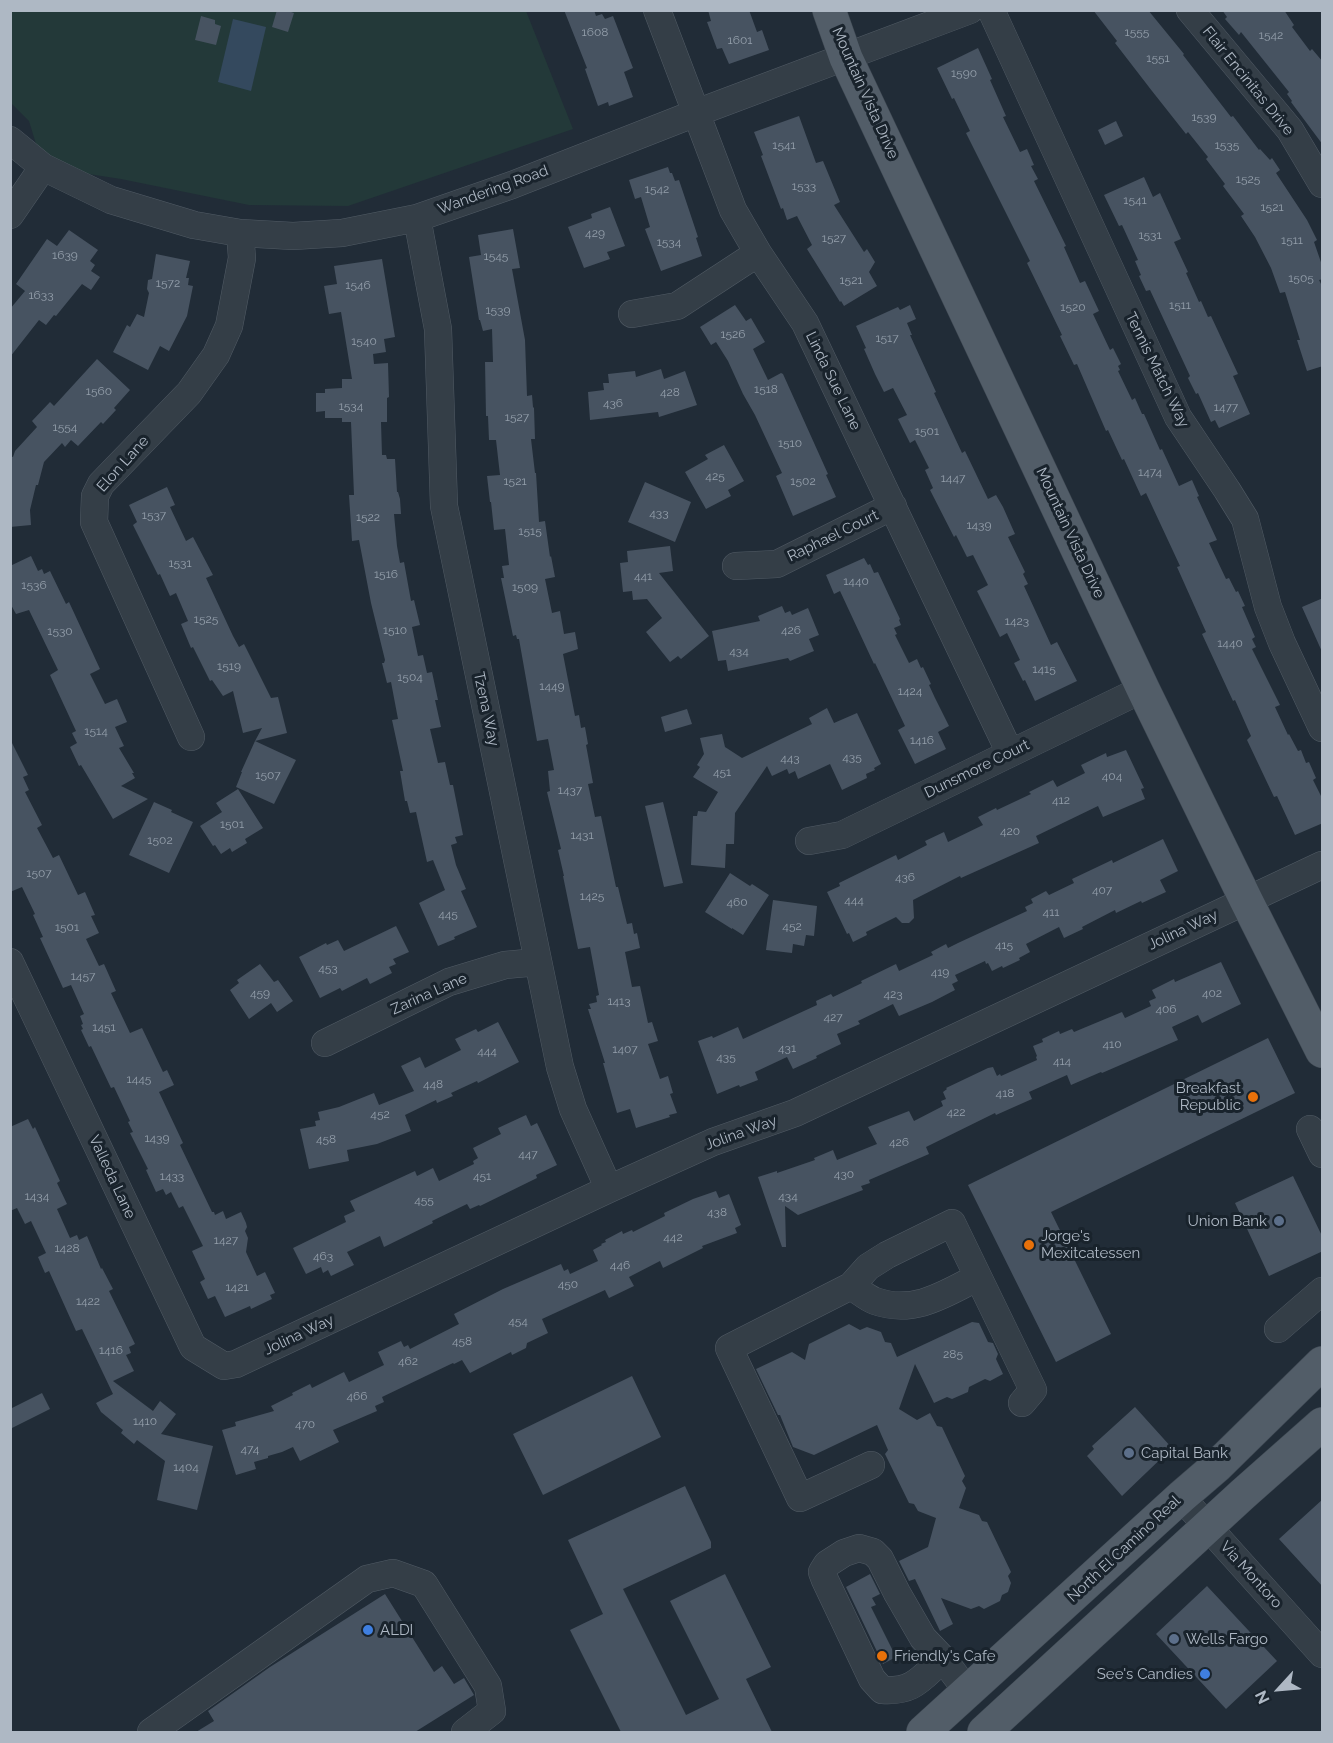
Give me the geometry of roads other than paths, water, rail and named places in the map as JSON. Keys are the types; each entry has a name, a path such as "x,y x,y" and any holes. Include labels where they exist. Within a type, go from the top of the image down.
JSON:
{"main road":[{"name":"Mountain Vista Drive","path":"829,10 846,58 1143,689 1323,1051"},
{"name":"North El Camino Real","path":"923,1732 955,1710 1323,1363"},
{"path":"984,1732 1243,1494 1323,1424"}],"street":[{"name":"Linda Sue Lane","path":"657,10 733,210 758,253 805,323 1010,753"},
{"name":"Wandering Road","path":"10,140 43,167 111,200 194,225 240,233 293,236 342,233 417,218 512,185 970,10"},
{"name":"Tennis Match Way","path":"991,10 1178,417 1245,519 1268,607 1282,643 1323,728"},
{"name":"Flair Encinitas Drive","path":"1190,10 1290,130 1323,184"},
{"path":"10,215 43,167"},
{"name":"Tzena Way","path":"417,218 438,329 444,506 560,1068 573,1109 609,1189"},
{"name":"Elon Lane","path":"191,737 94,522 95,496 101,484 189,393 216,355 230,326 242,258 240,233"},
{"path":"632,314 677,306 758,253"},
{"name":"Raphael Court","path":"736,566 777,564 893,506"},
{"name":"Dunsmore Court","path":"808,841 842,835 1143,689"},
{"path":"1246,900 1323,865"},
{"name":"Jolina Way","path":"236,1364 713,1142 795,1113 1246,900"},
{"name":"Valleda Lane","path":"10,962 193,1347 224,1366 236,1364"},
{"name":"Zarina Lane","path":"325,1043 449,982 505,964 538,962"},
{"path":"1311,1129 1323,1154"},
{"path":"871,1465 800,1498 729,1348 851,1286 868,1267 887,1255 952,1223 1033,1390 1022,1403"},
{"path":"851,1286 874,1301 904,1307 929,1301 978,1277"},
{"path":"1278,1329 1323,1291"},
{"name":"Via Montoro","path":"1180,1497 1323,1654"},
{"path":"943,1659 913,1686 898,1691 882,1690 872,1679 825,1580 822,1572 827,1564 844,1553 858,1548 873,1552 880,1559 911,1619 923,1638 943,1659 955,1710"},
{"path":"151,1732 367,1579 393,1573 424,1584 488,1686 492,1711 465,1731"}],"water":[{"path":"233,19 266,27 251,91 218,82"}],"place":[{"name":"Breakfast Republic","path":"1253,1097"},
{"name":"Union Bank","path":"1279,1221"},
{"name":"Jorge's Mexitcatessen","path":"1029,1245"},
{"name":"Capital Bank","path":"1129,1453"},
{"name":"ALDI","path":"368,1630"},
{"name":"Wells Fargo","path":"1174,1639"},
{"name":"Friendly's Cafe","path":"882,1656"},
{"name":"See's Candies","path":"1205,1674"}]}
